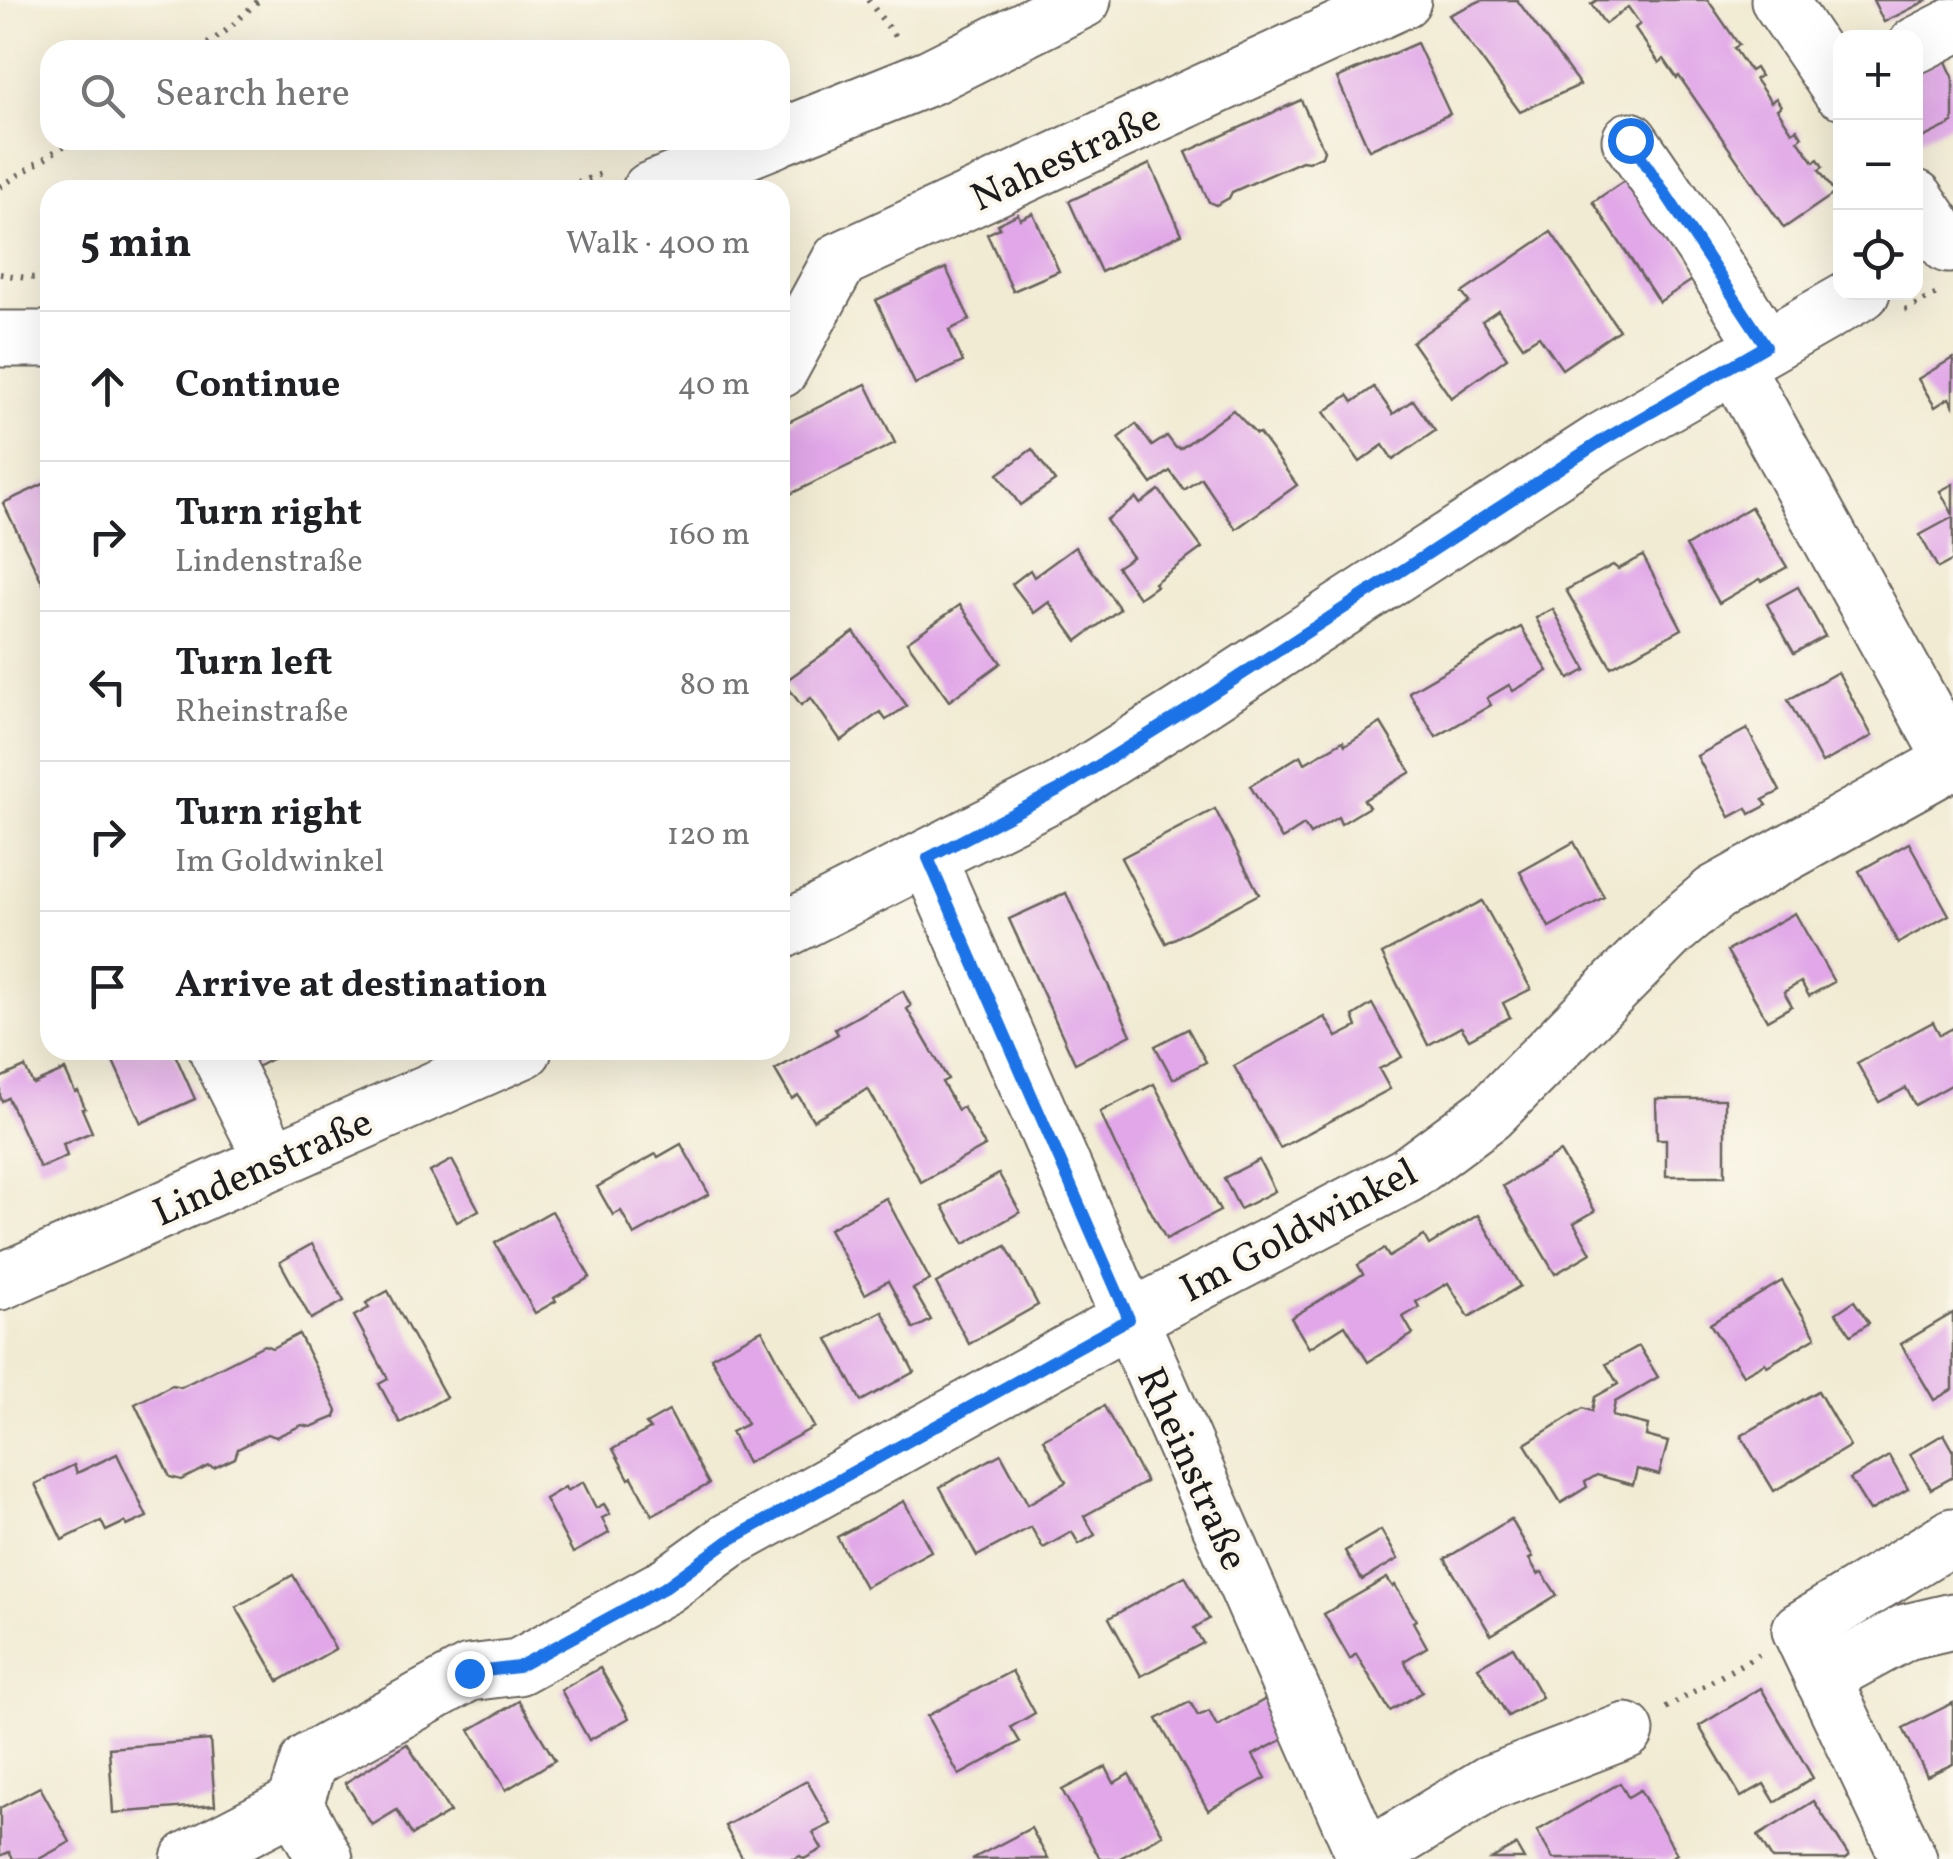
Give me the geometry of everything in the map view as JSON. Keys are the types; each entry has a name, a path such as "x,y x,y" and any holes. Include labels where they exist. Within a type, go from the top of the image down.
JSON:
{"street":[{"path":"790,134 930,77 1083,0"},
{"name":"Nahestraße","path":"790,352 840,260 1403,0"},
{"path":"1779,0 1833,77"},
{"path":"1923,41 1953,26"},
{"path":"1630,140 1750,355 1953,761"},
{"path":"675,180 750,150"},
{"path":"1921,210 1939,250"},
{"path":"790,927 1062,788 1603,440 1848,300"},
{"path":"0,339 40,339"},
{"name":"Im Goldwinkel","path":"295,1804 309,1761 469,1673 518,1667 664,1588 728,1541 1129,1319 1407,1174 1489,1114 1670,931 1715,893 1953,761"},
{"name":"Rheinstraße","path":"928,858 1366,1859 1490,1783 1626,1731"},
{"path":"222,1060 274,1160"},
{"name":"Lindenstraße","path":"0,1282 501,1060"},
{"path":"1811,1654 1953,1536"},
{"path":"1811,1654 1953,1620"},
{"path":"1811,1654 1909,1859"},
{"path":"189,1859 295,1804 325,1859"}],"path":[{"path":"214,40 258,0"},
{"path":"0,187 57,150"},
{"path":"0,274 40,277"},
{"path":"1626,1731 1811,1654"}],"building":[{"path":"1482,0 1517,0 1580,85 1520,112 1449,15"},
{"path":"1597,0 1708,0 1739,45 1734,48 1750,71 1755,68 1760,76 1755,79 1771,102 1776,98 1781,106 1777,109 1792,132 1797,129 1802,137 1798,140 1814,162 1818,159 1823,167 1819,170 1833,194 1784,228 1679,76 1664,59 1659,63 1635,28 1640,24 1628,7 1605,24 1591,4"},
{"path":"1873,0 1928,0 1884,22"},
{"path":"1417,43 1450,114 1369,150 1337,78"},
{"path":"1944,57 1953,77 1953,123 1923,138 1923,120 1923,68"},
{"path":"1301,100 1324,150 1322,156 1232,192 1216,205 1209,202 1186,152"},
{"path":"1150,164 1182,234 1101,272 1069,201"},
{"path":"1633,175 1700,275 1659,302 1593,202"},
{"path":"1033,213 1059,271 1013,291 987,234 1018,214 1020,219"},
{"path":"1551,232 1619,330 1562,369 1539,336 1523,346 1498,310 1482,321 1507,358 1451,398 1412,342 1469,302 1462,293"},
{"path":"946,268 970,320 949,330 963,362 915,384 876,300"},
{"path":"1953,358 1953,405 1949,398 1935,407 1918,379"},
{"path":"866,384 895,443 790,494 790,421"},
{"path":"1374,387 1393,414 1413,400 1435,431 1393,460 1383,445 1360,462 1324,412 1348,395 1353,402"},
{"path":"1233,410 1259,433 1297,485 1236,529 1201,478 1184,490 1170,471 1152,484 1118,438 1136,424 1152,446 1167,436 1180,449"},
{"path":"1032,449 1055,481 1020,505 998,474"},
{"path":"1953,484 1953,515 1940,491"},
{"path":"40,486 40,578 3,503"},
{"path":"1159,490 1202,548 1139,598 1117,567 1132,557 1106,520 1136,498 1140,504"},
{"path":"1751,507 1787,567 1719,603 1686,546"},
{"path":"1953,517 1953,560 1938,568 1920,535"},
{"path":"1075,547 1120,609 1077,641 1049,602 1034,613 1012,584 1030,570 1034,577"},
{"path":"1643,556 1682,629 1611,667 1566,590 1613,565 1618,569"},
{"path":"1798,587 1825,636 1794,653 1767,604"},
{"path":"960,605 1001,663 949,701 907,642"},
{"path":"1553,609 1586,670 1569,679 1536,618"},
{"path":"1521,627 1548,671 1513,691 1509,685 1487,698 1491,705 1436,737 1409,692"},
{"path":"854,632 907,706 886,720 880,712 841,741 811,698 801,705 790,690 790,678"},
{"path":"1838,672 1872,736 1822,763 1788,700"},
{"path":"1381,723 1411,772 1364,800 1369,807 1341,824 1338,817 1310,834 1304,825 1282,839 1250,786 1301,755 1305,763"},
{"path":"1747,729 1780,791 1763,800 1767,805 1750,814 1747,808 1730,817 1697,756"},
{"path":"1215,809 1259,894 1166,943 1121,858"},
{"path":"1574,842 1604,897 1549,927 1520,872"},
{"path":"1909,843 1949,915 1898,943 1859,871"},
{"path":"1066,893 1131,1035 1075,1063 1009,919"},
{"path":"1482,901 1531,989 1503,1003 1510,1017 1469,1039 1461,1027 1428,1045 1382,954"},
{"path":"1795,913 1834,982 1809,996 1801,982 1784,992 1792,1006 1767,1020 1727,951"},
{"path":"903,991 911,1006 907,1009 948,1079 942,1082 958,1110 963,1107 985,1146 921,1182 868,1089 813,1120 798,1095 792,1099 775,1070 838,1034 835,1029"},
{"path":"1372,1004 1402,1057 1379,1069 1390,1089 1280,1148 1234,1066 1325,1017 1337,1037 1357,1027 1353,1016"},
{"path":"1933,1022 1940,1035 1953,1028 1953,1084 1915,1105 1906,1088 1879,1102 1857,1063"},
{"path":"1188,1029 1206,1062 1173,1079 1155,1046"},
{"path":"113,1060 177,1060 195,1099 141,1123"},
{"path":"246,1060 270,1060 251,1070"},
{"path":"25,1067 33,1084 65,1070 75,1092 78,1091 92,1132 63,1144 67,1156 40,1168 8,1098 2,1101 0,1096 0,1078"},
{"path":"1154,1084 1220,1211 1166,1239 1100,1112"},
{"path":"1656,1099 1725,1099 1725,1176 1666,1176 1666,1139 1657,1139"},
{"path":"681,1144 709,1194 634,1235 621,1211 613,1215 597,1187"},
{"path":"1560,1152 1595,1211 1574,1223 1591,1253 1555,1274 1503,1186"},
{"path":"452,1160 479,1210 457,1222 430,1172"},
{"path":"1259,1160 1275,1191 1240,1209 1224,1178"},
{"path":"999,1174 1020,1212 964,1244 943,1206"},
{"path":"886,1198 930,1280 913,1289 931,1320 914,1329 888,1281 865,1294 829,1229"},
{"path":"552,1211 590,1277 535,1313 495,1243"},
{"path":"1478,1215 1520,1286 1469,1317 1448,1283 1416,1302 1419,1307 1403,1317 1413,1334 1368,1362 1345,1325 1309,1348 1291,1318 1363,1274 1358,1265 1384,1249 1389,1257 1424,1236 1429,1245"},
{"path":"312,1244 344,1301 311,1319 280,1262"},
{"path":"1006,1246 1038,1305 969,1344 936,1283"},
{"path":"1782,1281 1816,1337 1767,1366 1765,1363 1743,1375 1710,1324"},
{"path":"388,1291 446,1397 400,1423 379,1384 388,1379 354,1316 369,1308 366,1303"},
{"path":"1854,1301 1869,1323 1851,1335 1836,1313"},
{"path":"882,1311 914,1372 861,1401 828,1339"},
{"path":"1953,1313 1953,1389 1934,1400 1901,1344"},
{"path":"762,1330 814,1427 747,1463 731,1432 747,1424 711,1357"},
{"path":"299,1334 337,1411 335,1417 311,1427 302,1425 276,1437 267,1434 238,1449 235,1458 214,1468 209,1466 181,1480 170,1477 135,1404 172,1385 181,1387 264,1345 272,1348"},
{"path":"1639,1346 1658,1377 1615,1402 1612,1416 1648,1425 1646,1436 1668,1442 1659,1475 1637,1469 1633,1485 1597,1475 1585,1482 1587,1487 1561,1503 1525,1444 1583,1408 1592,1411 1595,1397 1618,1384 1606,1364"},
{"path":"1818,1391 1850,1446 1774,1491 1741,1436"},
{"path":"1104,1406 1146,1482 1084,1516 1095,1535 1079,1544 1072,1532 1043,1548 1031,1527 977,1556 940,1487 1001,1454 1028,1504 1066,1482 1043,1439"},
{"path":"669,1411 709,1484 652,1515 613,1449 650,1429 646,1424"},
{"path":"1944,1434 1953,1450 1953,1477 1931,1489 1910,1454"},
{"path":"117,1454 147,1517 106,1531 101,1521 62,1540 35,1484 74,1465 77,1473"},
{"path":"1889,1456 1908,1489 1870,1511 1850,1479"},
{"path":"583,1482 596,1508 604,1504 610,1514 602,1518 609,1533 573,1553 545,1499"},
{"path":"904,1501 931,1551 865,1587 837,1537"},
{"path":"1511,1519 1533,1557 1529,1559 1538,1574 1542,1572 1557,1595 1491,1635 1445,1559"},
{"path":"1381,1530 1398,1559 1362,1580 1345,1551"},
{"path":"293,1575 335,1649 279,1681 236,1607"},
{"path":"1185,1576 1209,1619 1194,1628 1203,1643 1141,1676 1109,1618"},
{"path":"1387,1578 1416,1620 1413,1622 1427,1647 1404,1661 1422,1692 1390,1711 1356,1654 1350,1659 1324,1614"},
{"path":"1513,1647 1542,1697 1508,1716 1478,1667"},
{"path":"600,1668 629,1718 589,1740 561,1690"},
{"path":"1012,1671 1035,1713 1011,1727 1020,1742 959,1775 927,1716"},
{"path":"1761,1688 1813,1778 1775,1802 1764,1784 1741,1797 1699,1726"},
{"path":"1266,1699 1284,1739 1253,1755 1266,1778 1208,1810 1157,1719 1190,1702 1198,1716 1209,1711 1217,1726"},
{"path":"519,1701 555,1760 506,1790 470,1730"},
{"path":"1953,1703 1953,1764 1927,1776 1903,1728"},
{"path":"210,1740 215,1805 113,1813 109,1748"},
{"path":"407,1744 450,1812 412,1835 397,1810 372,1825 345,1783"},
{"path":"1106,1767 1114,1783 1129,1774 1163,1835 1118,1859 1100,1859 1062,1790"},
{"path":"807,1781 831,1824 813,1833 822,1849 804,1859 743,1859 725,1826"},
{"path":"1620,1783 1628,1797 1640,1790 1677,1854 1668,1859 1553,1859 1537,1831"},
{"path":"40,1787 70,1842 39,1859 13,1859 9,1852 0,1856 0,1808"},
{"path":"1814,1801 1849,1856 1772,1859 1758,1836"},
{"path":"1031,1828 1048,1859 972,1859"},
{"path":"1516,1845 1524,1859 1491,1859"}],"route":[{"path":"469,1673 518,1667 664,1588 728,1541 1129,1319 928,858 1062,788 1603,440 1766,346 1630,140"}]}
